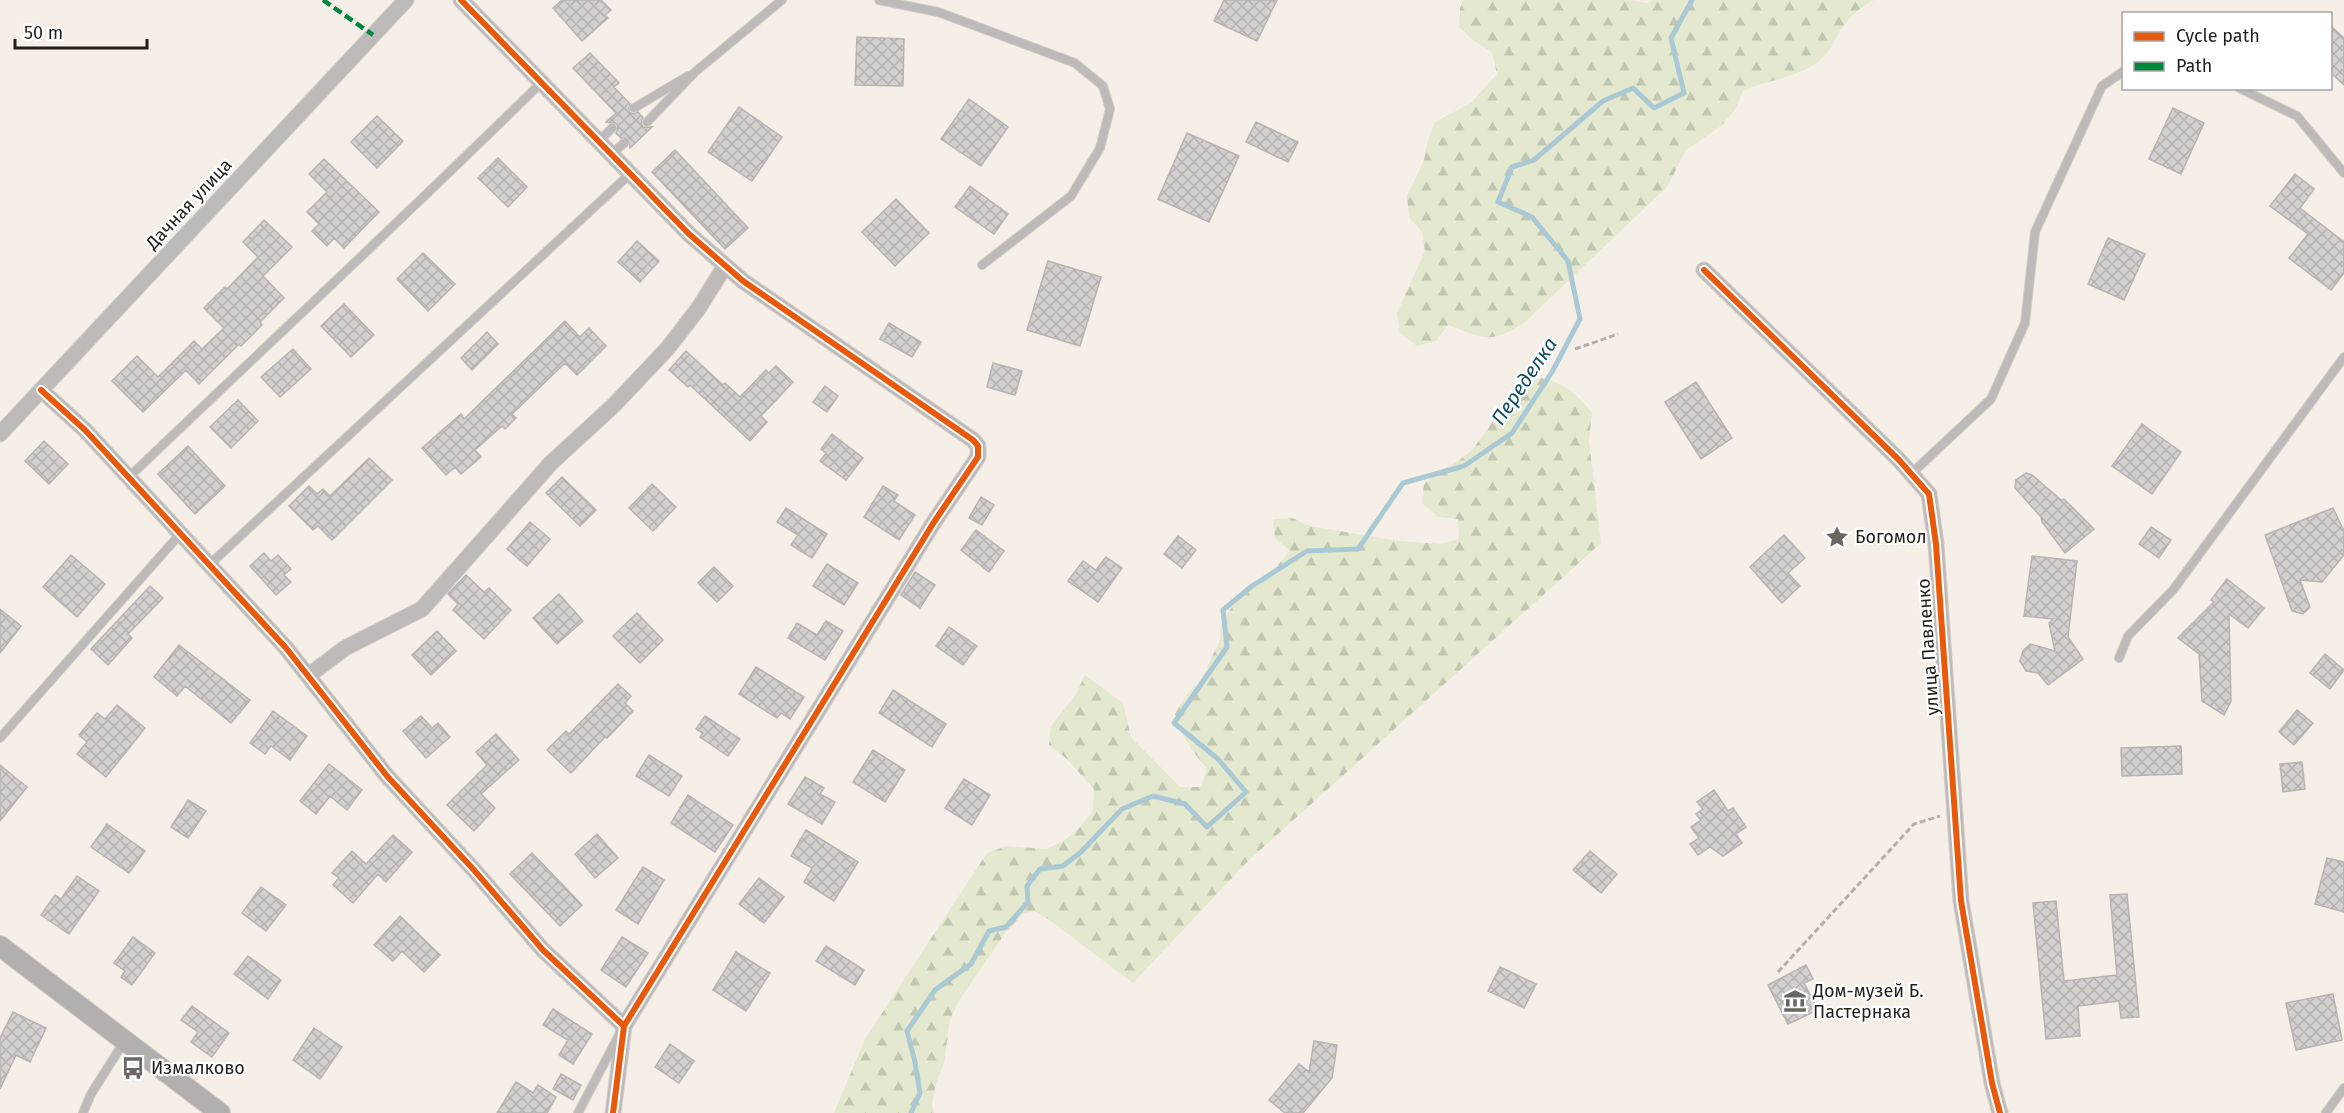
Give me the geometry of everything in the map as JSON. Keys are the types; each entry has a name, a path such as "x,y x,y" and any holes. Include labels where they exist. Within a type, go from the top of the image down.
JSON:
{"main road":[{"path":"0,946 220,1113"}],"street":[{"name":"Дачная улица","path":"0,434 406,0"},
{"path":"461,0 689,234 725,266 743,281 974,440 979,451 978,457 934,522 624,1026 613,1113"},
{"path":"309,676 345,648 422,609 550,463 614,405 667,349 698,309 725,266"},
{"name":"улица Павленко","path":"1704,270 1929,494 1936,544 1961,901 1992,1083 2000,1113"},
{"path":"41,390 84,430 286,648 387,776 474,870 543,950 624,1026"}],"lane":[{"path":"647,122 695,72 782,0"},
{"path":"879,0 938,12 1075,63 1103,86 1110,109 1100,148 1071,196 982,265"},
{"path":"634,108 695,72"},
{"path":"1911,474 1991,399 2025,323 2035,232 2102,86 2122,72"},
{"path":"128,478 334,279 424,198 542,82"},
{"path":"2243,90 2297,116 2344,173"},
{"path":"599,141 612,128"},
{"path":"612,154 625,142"},
{"path":"208,566 631,173"},
{"path":"2119,657 2128,636 2173,590 2344,357"},
{"path":"0,738 180,534"},
{"path":"578,1113 624,1026"},
{"path":"83,1113 101,1075 125,1040"},
{"path":"2326,1113 2344,1088"}],"path":[{"path":"1575,349 1618,334"},
{"path":"1778,972 1914,824 1953,811"}],"green space":[{"path":"1463,0 1627,0 1647,3 1653,0 1874,0 1858,10 1848,20 1831,48 1818,62 1800,72 1743,91 1735,110 1721,126 1686,150 1667,187 1524,323 1494,337 1479,336 1448,325 1436,341 1417,346 1400,333 1397,313 1425,251 1422,232 1409,217 1407,196 1424,160 1435,122 1471,103 1497,74 1492,52 1474,41 1459,27"},
{"path":"1525,376 1546,379 1563,386 1578,397 1592,413 1589,441 1601,543 1247,862 1133,983 1044,916 1034,911 1023,914 1006,932 959,1000 950,1020 944,1063 936,1083 932,1103 934,1113 834,1113 865,1039 987,853 1006,846 1046,849 1064,841 1081,826 1093,810 1094,789 1067,759 1049,745 1051,726 1076,694 1085,675 1123,703 1131,737 1180,787 1201,787 1207,768 1188,743 1175,714 1185,697 1202,678 1219,642 1222,622 1233,605 1278,565 1290,551 1275,538 1273,519 1292,518 1310,526 1399,541 1440,544 1459,539 1458,519 1438,517 1422,503 1424,484 1439,471 1457,462 1473,449"}],"building":[{"path":"562,0 601,0 611,10 605,15 608,18 582,41 553,8"},
{"path":"1224,0 1277,0 1257,41 1214,21"},
{"path":"2332,27 2344,38 2344,85 2332,74"},
{"path":"857,37 904,39 903,86 855,85"},
{"path":"590,53 619,83 614,87 630,104 629,112 633,114 638,112 643,118 641,123 643,127 652,127 630,148 629,138 621,138 616,133 617,124 606,122 616,113 573,68"},
{"path":"969,99 1008,127 981,166 941,139"},
{"path":"739,107 782,137 752,181 708,152"},
{"path":"2173,108 2204,123 2181,174 2149,159"},
{"path":"377,116 403,141 377,168 351,142"},
{"path":"1256,122 1298,142 1288,162 1246,142"},
{"path":"1187,133 1239,156 1209,222 1158,199"},
{"path":"675,150 748,228 725,249 652,172"},
{"path":"498,158 527,187 508,207 478,178"},
{"path":"324,159 379,212 344,248 334,238 327,246 312,231 319,224 307,212 327,192 309,174"},
{"path":"2295,174 2314,189 2300,208 2344,242 2344,273 2331,290 2289,258 2308,234 2270,206"},
{"path":"970,186 1008,214 994,234 955,207"},
{"path":"896,199 929,233 895,266 862,232"},
{"path":"264,220 292,247 263,276 284,298 260,322 262,325 241,346 239,344 199,384 186,370 143,412 112,381 137,356 158,377 194,341 202,349 224,328 204,308 225,287 227,289 258,257 243,242"},
{"path":"2108,238 2145,254 2124,300 2088,284"},
{"path":"637,241 659,261 640,282 618,262"},
{"path":"423,253 455,284 428,311 397,279"},
{"path":"1048,261 1101,277 1080,346 1027,330"},
{"path":"344,304 374,335 351,357 321,326"},
{"path":"565,321 580,337 589,328 606,346 577,375 565,363 512,414 516,418 505,429 502,426 475,450 481,457 461,474 455,467 446,475 422,448 461,414 464,419"},
{"path":"889,323 921,342 912,357 880,339"},
{"path":"487,332 498,344 472,370 461,358"},
{"path":"293,349 311,369 280,397 261,377"},
{"path":"686,351 723,385 725,383 740,397 766,370 769,373 776,366 793,382 761,416 767,422 750,441 690,385 688,387 669,370"},
{"path":"993,363 1022,371 1015,395 987,387"},
{"path":"1696,382 1732,438 1701,459 1665,402"},
{"path":"825,386 838,396 827,412 813,402"},
{"path":"238,400 258,421 231,448 210,427"},
{"path":"2142,424 2181,452 2152,494 2112,466"},
{"path":"832,434 863,458 846,480 820,461 826,453 821,449"},
{"path":"44,441 68,464 49,484 25,461"},
{"path":"188,446 225,486 195,514 158,474"},
{"path":"369,458 392,480 332,540 318,526 313,530 289,506 309,486 317,494 323,489 330,496"},
{"path":"2026,473 2032,475 2061,500 2064,499 2094,529 2065,553 2042,522 2041,517 2015,488 2016,480"},
{"path":"562,477 596,510 580,526 546,493"},
{"path":"652,484 676,507 653,531 629,508"},
{"path":"883,486 898,495 894,501 915,515 899,540 864,517"},
{"path":"981,497 994,505 982,525 969,518"},
{"path":"786,508 827,534 812,558 791,545 798,535 777,522"},
{"path":"2333,508 2344,531 2344,555 2322,582 2300,580 2310,607 2303,614 2292,611 2265,535"},
{"path":"530,522 550,539 527,566 507,549"},
{"path":"2151,527 2171,540 2159,558 2139,544"},
{"path":"976,530 1004,551 989,572 961,550"},
{"path":"1784,535 1805,558 1788,573 1800,586 1782,603 1750,567"},
{"path":"1178,536 1196,550 1182,568 1164,554"},
{"path":"264,553 271,561 278,555 291,569 284,575 291,582 276,595 250,566"},
{"path":"71,555 105,584 77,617 43,587"},
{"path":"2032,556 2077,561 2068,637 2083,659 2048,685 2038,673 2026,671 2020,661 2023,651 2030,644 2055,651 2049,623 2053,619 2024,616"},
{"path":"1106,557 1122,568 1098,602 1068,581 1083,561 1096,570"},
{"path":"827,564 858,583 844,605 813,586"},
{"path":"714,567 733,586 717,602 698,583"},
{"path":"915,572 935,585 920,608 901,595"},
{"path":"466,575 484,592 489,588 511,610 484,639 453,610 458,604 448,594"},
{"path":"2227,579 2264,608 2248,628 2229,614 2231,701 2224,715 2202,701 2199,654 2178,638 2214,602 2211,600"},
{"path":"150,586 163,598 128,634 132,638 108,665 91,649"},
{"path":"559,594 583,621 557,644 533,618"},
{"path":"0,609 21,626 0,653"},
{"path":"637,613 663,640 640,663 613,636"},
{"path":"826,621 843,631 825,660 788,638 797,623 817,635"},
{"path":"949,627 977,646 963,665 936,646"},
{"path":"437,631 456,651 431,675 412,655"},
{"path":"179,645 250,700 231,723 185,686 177,696 154,677"},
{"path":"2325,654 2344,670 2330,689 2310,673"},
{"path":"756,667 804,697 790,719 781,713 777,718 739,694"},
{"path":"618,684 631,696 625,703 633,711 571,773 547,750 566,731 569,734"},
{"path":"893,690 946,724 932,747 879,713"},
{"path":"117,705 145,728 106,777 77,754 87,742 79,735 97,713 105,719"},
{"path":"2297,710 2313,723 2294,745 2279,732"},
{"path":"273,711 307,736 290,760 271,746 265,754 250,743"},
{"path":"421,716 432,728 438,723 450,737 426,758 403,731"},
{"path":"705,716 740,739 728,756 700,737 703,733 696,729"},
{"path":"496,734 519,760 481,794 495,808 474,831 447,805 487,765 476,752"},
{"path":"2181,746 2182,774 2122,776 2121,748"},
{"path":"873,750 905,770 885,802 853,782"},
{"path":"649,755 682,776 669,796 636,776"},
{"path":"2302,762 2305,789 2283,792 2280,764"},
{"path":"329,764 362,790 347,810 330,796 316,814 300,801"},
{"path":"0,765 27,787 0,821"},
{"path":"805,777 824,788 820,794 835,802 822,824 788,804"},
{"path":"964,779 990,795 972,825 945,808"},
{"path":"1714,790 1728,811 1733,808 1746,827 1736,834 1742,843 1723,856 1710,847 1698,855 1690,844 1699,838 1691,827 1701,820 1696,814 1703,809 1697,802"},
{"path":"688,795 733,825 715,852 671,823"},
{"path":"188,800 206,811 188,838 171,827"},
{"path":"107,824 145,851 129,873 91,847"},
{"path":"806,830 858,862 834,901 804,882 812,868 791,856"},
{"path":"597,834 618,858 595,878 575,854"},
{"path":"393,835 412,852 386,882 378,874 353,903 333,885 339,878 332,873 352,851 366,864"},
{"path":"1590,851 1617,874 1601,893 1573,870"},
{"path":"532,853 582,905 560,926 510,874"},
{"path":"2327,858 2344,862 2344,912 2315,904"},
{"path":"643,867 664,880 638,924 616,910"},
{"path":"77,876 99,891 69,934 41,915 55,895 61,899"},
{"path":"759,878 784,897 764,923 739,904"},
{"path":"261,887 286,905 266,931 242,913"},
{"path":"2127,894 2139,1017 2121,1018 2119,1001 2078,1006 2080,1036 2046,1039 2033,903 2056,901 2064,981 2117,975 2110,895"},
{"path":"400,916 440,955 424,972 402,951 393,961 374,945"},
{"path":"133,937 155,953 132,985 121,977 125,971 114,963"},
{"path":"622,937 648,953 626,987 601,970"},
{"path":"826,946 864,970 855,985 816,961"},
{"path":"736,952 770,973 746,1011 713,990"},
{"path":"248,956 281,980 268,999 234,974"},
{"name":"Дом-музей Б. Пастернака","path":"1806,965 1813,979 1804,983 1818,1010 1788,1024 1768,985"},
{"path":"1500,967 1536,984 1524,1008 1488,991"},
{"path":"2333,994 2342,1040 2296,1050 2286,1003"},
{"path":"192,1006 229,1033 212,1057 191,1042 198,1032 181,1020"},
{"path":"553,1009 592,1034 573,1064 559,1055 568,1040 543,1025"},
{"path":"13,1012 46,1028 30,1062 16,1055 0,1089 0,1038"},
{"path":"314,1028 342,1047 320,1079 293,1060"},
{"path":"1314,1041 1337,1045 1332,1078 1303,1113 1285,1113 1269,1100 1299,1064 1309,1072"},
{"path":"670,1044 694,1061 679,1083 655,1067"},
{"path":"561,1074 581,1085 573,1100 553,1089"},
{"path":"516,1082 533,1093 538,1085 556,1097 547,1113 497,1113"}],"waterway":[{"name":"Переделка","path":"911,1113 920,1093 907,1031 935,990 971,964 989,931 1006,927 1028,902 1027,886 1040,869 1063,866 1081,852 1122,809 1153,796 1185,804 1207,827 1246,792 1218,759 1174,723 1227,647 1223,610 1252,586 1307,551 1358,549 1403,483 1464,466 1512,433 1552,372 1580,319 1568,261 1532,217 1498,202 1512,167 1534,160 1603,101 1633,88 1654,108 1684,93 1671,38 1692,0"}],"marked path":[{"path":"323,0 373,35"}],"cycle path":[{"path":"461,0 689,234 743,281 973,440 978,446 978,457 934,522 624,1026 613,1113"},
{"path":"1704,270 1899,460 1929,494 1936,544 1961,901 1992,1083 2000,1113"},
{"path":"41,390 85,430 286,648 387,776 474,870 543,950 624,1026"}],"place":[{"name":"Богомол","path":"1837,537"},
{"name":"Дом-музей Б. Пастернака","path":"1795,1001"},
{"name":"Измалково","path":"133,1068"}]}
